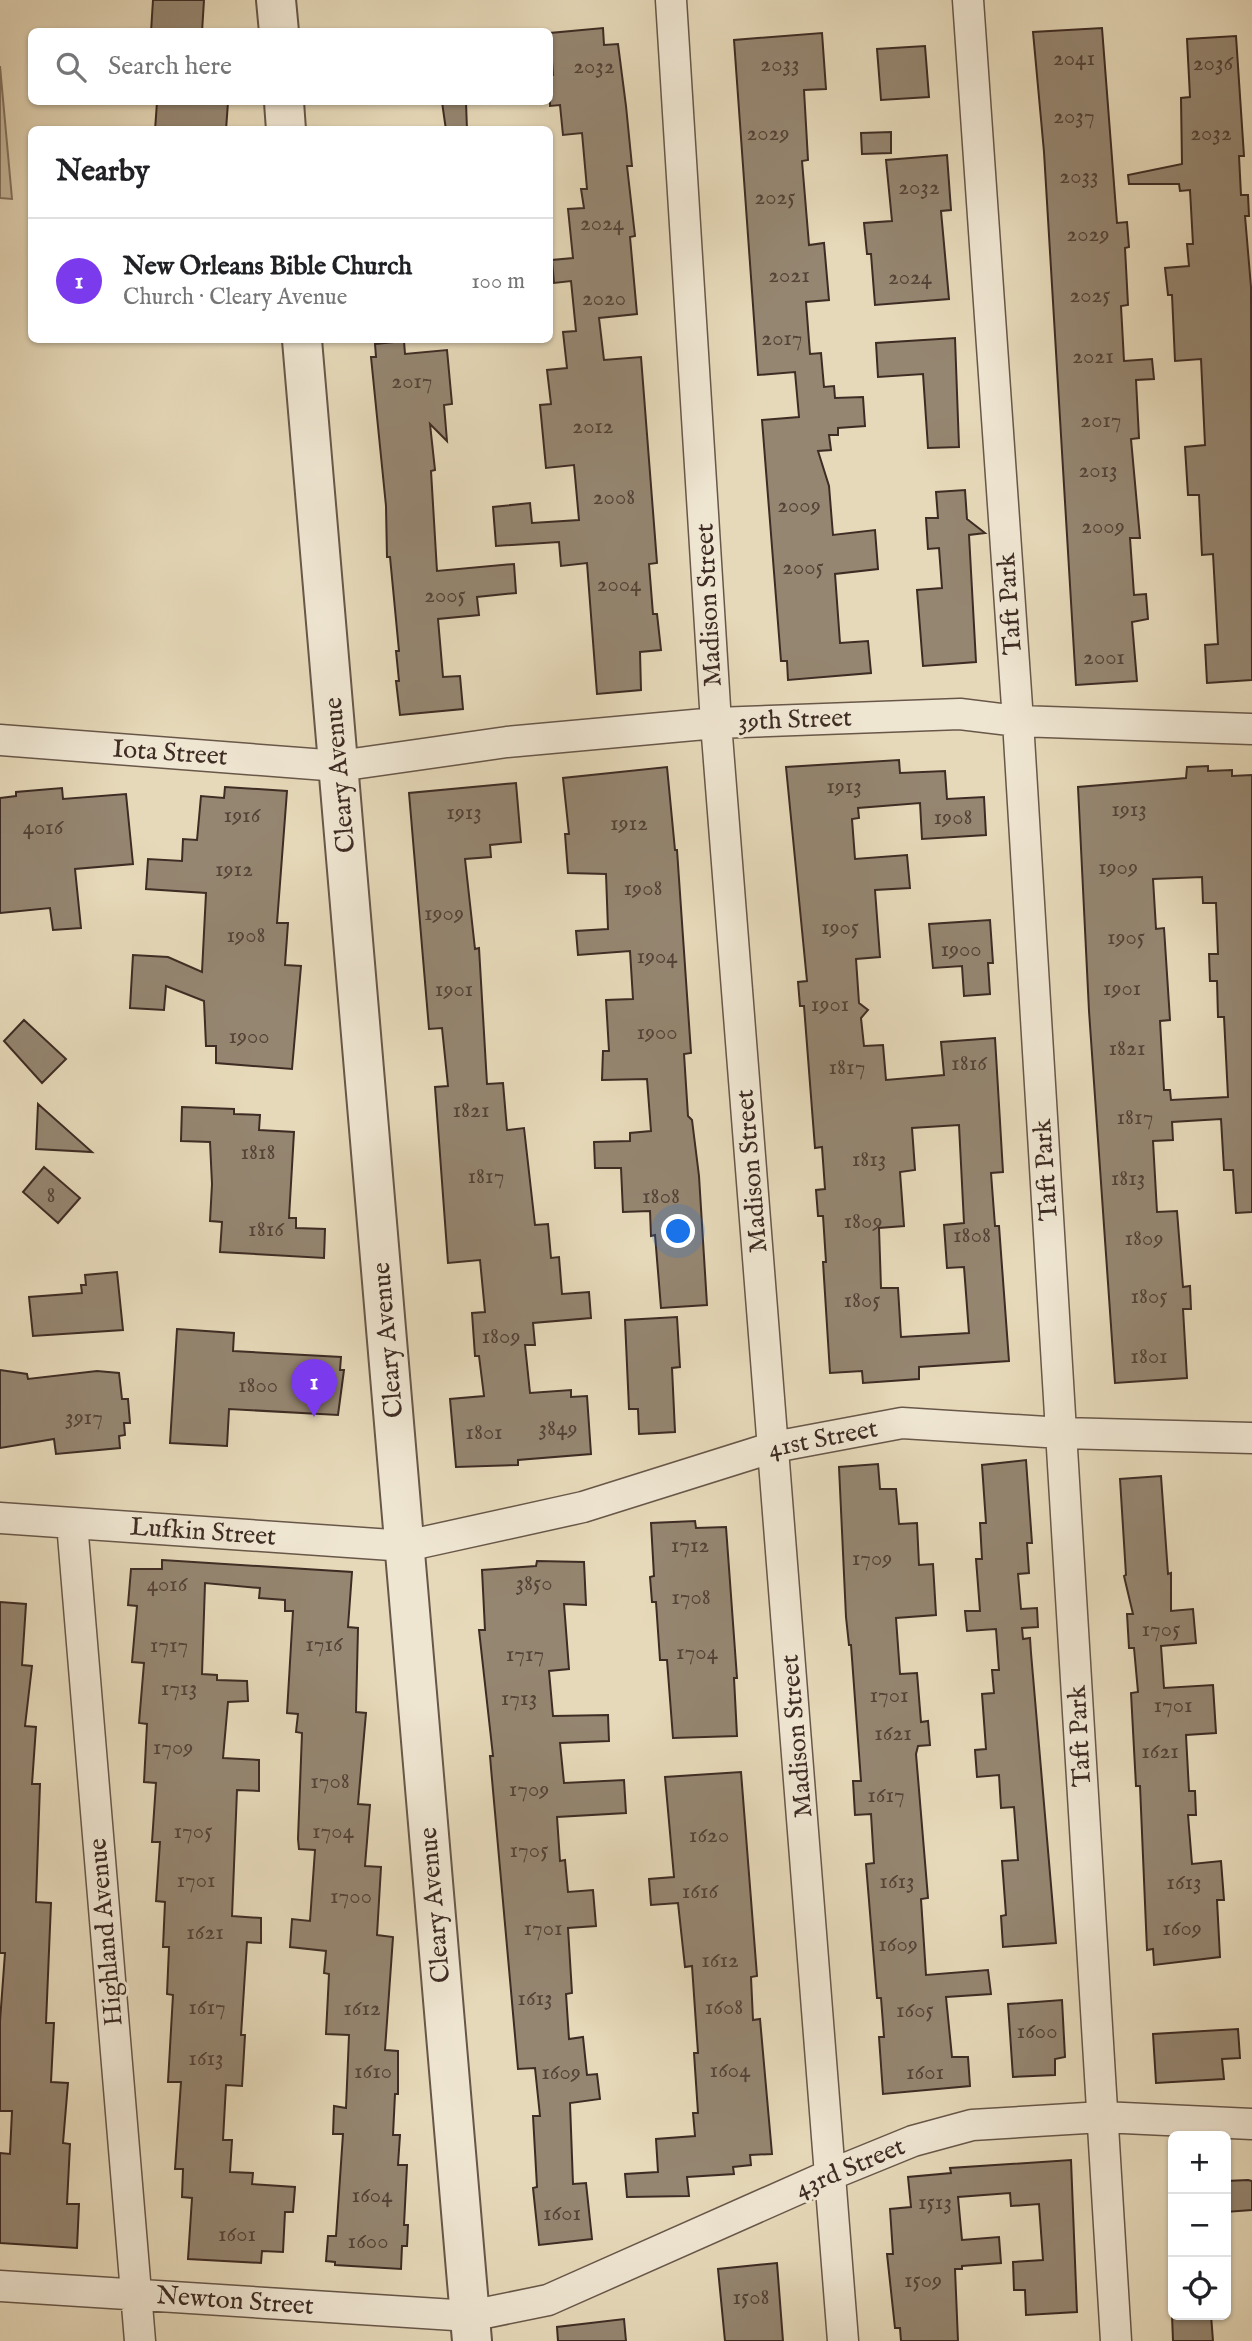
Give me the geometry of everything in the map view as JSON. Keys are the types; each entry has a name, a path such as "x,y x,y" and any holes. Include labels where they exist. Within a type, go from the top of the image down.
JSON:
{"street":[{"path":"276,0 279,28"},
{"name":"Madison Street","path":"671,0 716,723 844,2341"},
{"name":"Taft Park","path":"968,0 1018,721 1116,2341"},
{"path":"284,105 286,126"},
{"name":"Cleary Avenue","path":"302,343 471,2329"},
{"name":"39th Street","path":"339,766 507,742 716,723 960,714 1018,721 1252,729"},
{"name":"Iota Street","path":"0,740 339,766"},
{"name":"41st Street","path":"406,1546 583,1507 774,1447 902,1423 1062,1433 1252,1438"},
{"name":"Lufkin Street","path":"0,1518 406,1546"},
{"name":"Highland Avenue","path":"72,1523 139,2341"},
{"name":"43rd Street","path":"471,2329 548,2300 832,2174 914,2141 972,2125 1102,2117 1252,2124"},
{"name":"Newton Street","path":"0,2286 136,2295 471,2329"}],"shaded area":[{"path":"0,66 12,199 0,198"}],"building":[{"path":"153,0 204,0 202,28 151,28"},
{"path":"603,28 604,45 618,44 632,166 627,166 635,236 630,237 637,314 599,318 604,360 641,357 657,563 649,564 653,614 657,614 661,650 640,652 641,690 597,694 587,563 561,566 559,542 496,546 493,507 530,503 532,523 579,520 574,465 546,468 540,405 551,404 547,370 567,368 563,332 576,331 571,281 554,283 553,260 573,258 568,209 584,208 581,189 587,189 582,133 563,135 560,105 550,106 553,105 553,33"},
{"path":"1102,28 1117,223 1127,222 1129,247 1125,248 1128,305 1121,306 1124,361 1152,359 1154,379 1136,380 1139,438 1131,439 1140,538 1130,538 1134,595 1146,594 1148,619 1132,622 1137,681 1076,685 1044,152 1033,32"},
{"path":"822,33 826,89 804,90 808,160 802,161 809,245 824,243 829,300 806,302 810,354 821,353 824,387 834,386 835,398 863,397 865,426 838,428 838,435 829,435 831,450 818,451 829,486 833,535 875,530 878,569 835,574 840,643 868,641 871,673 788,680 787,661 781,661 762,420 799,417 795,372 758,375 734,40"},
{"path":"1236,36 1244,156 1239,156 1241,195 1248,195 1249,216 1245,216 1251,287 1252,680 1207,683 1205,645 1218,644 1213,554 1202,555 1199,495 1188,495 1185,447 1205,445 1201,359 1175,361 1172,295 1168,295 1165,268 1189,266 1187,244 1193,244 1190,190 1180,191 1179,184 1129,184 1128,175 1182,164 1181,98 1190,97 1187,39"},
{"path":"925,46 929,97 881,100 877,49"},
{"path":"157,105 228,105 226,126 155,126"},
{"path":"442,105 466,105 467,126 445,126"},
{"path":"891,132 891,153 862,154 861,133"},
{"path":"947,155 951,210 941,211 949,299 875,305 871,254 867,254 864,223 892,221 886,160"},
{"path":"955,338 959,447 928,448 923,374 878,377 876,343"},
{"path":"404,343 405,354 447,350 452,404 444,405 447,441 430,424 435,470 431,471 437,571 514,564 516,593 477,597 479,615 438,619 443,677 460,676 463,709 400,715 396,681 399,681 396,651 399,651 390,557 387,557 386,506 371,357 376,357 375,344"},
{"path":"965,490 967,519 985,533 969,535 976,662 923,666 917,590 942,588 939,548 928,549 926,518 938,518 936,492"},
{"path":"899,760 900,773 945,771 947,799 984,797 986,835 922,839 920,803 858,808 859,818 852,819 855,859 907,855 910,888 875,890 880,957 856,959 859,1003 868,1010 861,1018 864,1046 883,1045 886,1080 944,1075 941,1042 995,1038 1003,1172 991,1173 995,1226 999,1226 1009,1361 919,1367 919,1379 863,1383 862,1371 830,1373 823,1216 818,1216 816,1190 825,1189 822,1147 815,1148 804,1006 800,1006 798,982 807,981 786,767","holes":["959,1125 964,1223 944,1225 947,1268 964,1267 969,1333 901,1337 898,1288 881,1288 879,1228 904,1226 900,1172 915,1170 912,1128"]},
{"path":"1208,766 1208,771 1232,770 1232,776 1252,775 1252,1212 1236,1213 1233,1170 1224,1170 1221,1119 1172,1122 1173,1140 1153,1141 1157,1212 1177,1211 1183,1287 1190,1286 1191,1309 1183,1309 1187,1378 1115,1383 1089,1011 1078,787 1186,778 1187,767","holes":["1202,877 1203,903 1216,903 1218,954 1209,954 1210,981 1217,981 1218,1017 1224,1017 1228,1097 1171,1100 1170,1090 1164,1090 1160,1021 1170,1020 1164,928 1156,929 1153,879"]},
{"path":"667,767 677,850 691,1053 684,1054 688,1116 692,1120 699,1176 707,1305 661,1308 655,1235 651,1236 650,1211 623,1212 621,1168 595,1168 594,1142 630,1141 630,1133 651,1131 647,1079 602,1080 603,1051 609,1051 606,1000 633,999 630,951 578,955 576,931 608,929 606,874 568,873 565,834 569,834 563,778"},
{"path":"516,783 521,842 490,845 491,857 465,859 475,949 479,948 487,1084 503,1083 507,1130 524,1128 535,1225 548,1224 551,1258 559,1257 562,1294 589,1292 591,1318 533,1323 535,1345 525,1345 530,1393 571,1390 571,1397 587,1396 591,1454 518,1460 518,1465 456,1467 450,1399 484,1396 479,1356 475,1356 472,1313 485,1312 480,1260 448,1263 435,1087 448,1086 442,1028 429,1029 409,793"},
{"path":"225,787 287,791 277,923 288,923 285,965 301,966 292,1069 216,1063 216,1046 206,1046 204,1001 166,986 164,1010 130,1008 133,955 168,957 202,972 206,893 146,889 148,859 182,861 183,839 197,840 201,796 224,798"},
{"path":"62,788 63,799 126,794 133,864 75,869 81,928 53,930 50,908 0,913 0,798 16,796 16,792"},
{"path":"990,920 993,963 988,963 990,994 964,996 962,966 933,968 929,924"},
{"path":"24,1020 66,1059 42,1083 4,1041"},
{"path":"38,1104 92,1152 36,1149"},
{"path":"182,1107 234,1109 234,1114 260,1115 259,1130 294,1132 289,1218 296,1218 296,1228 325,1229 324,1258 220,1252 222,1222 210,1221 210,1142 181,1141"},
{"path":"44,1167 80,1198 58,1223 23,1192"},
{"path":"117,1272 123,1330 33,1336 29,1297 82,1293 81,1285 86,1285 85,1275"},
{"path":"677,1317 680,1367 672,1368 675,1432 639,1434 638,1409 629,1409 625,1320"},
{"path":"177,1329 234,1333 233,1351 341,1357 340,1370 344,1370 338,1415 229,1409 227,1446 170,1443"},
{"path":"0,1370 27,1374 28,1379 97,1371 119,1373 122,1399 128,1399 130,1423 124,1423 125,1435 119,1436 120,1448 56,1454 54,1439 0,1448"},
{"path":"1026,1460 1032,1543 1027,1543 1029,1573 1018,1574 1021,1609 1037,1608 1038,1627 1022,1628 1023,1639 1030,1638 1056,1943 1003,1947 1001,1916 1006,1915 1002,1861 1018,1860 1014,1807 1001,1808 999,1775 977,1777 975,1750 986,1749 982,1694 994,1693 992,1670 999,1670 996,1629 967,1631 965,1611 980,1611 976,1559 982,1559 980,1523 986,1523 982,1465"},
{"path":"878,1464 880,1489 896,1489 899,1524 917,1523 919,1565 933,1564 936,1615 896,1618 900,1674 917,1673 921,1722 928,1721 930,1745 918,1746 916,1754 928,1898 921,1899 926,1975 988,1970 991,1994 946,1997 952,2057 968,2057 970,2086 883,2094 879,2037 884,2037 881,1998 877,1998 866,1864 874,1863 871,1814 855,1815 853,1781 861,1781 851,1645 846,1617 839,1467"},
{"path":"1161,1476 1168,1574 1171,1573 1171,1611 1193,1609 1196,1643 1161,1646 1164,1688 1213,1685 1216,1733 1186,1735 1189,1791 1195,1791 1196,1815 1188,1815 1192,1864 1221,1861 1224,1900 1217,1900 1220,1957 1154,1965 1153,1949 1147,1950 1140,1786 1136,1786 1131,1693 1138,1692 1134,1648 1129,1648 1127,1614 1133,1614 1124,1576 1120,1479"},
{"path":"695,1521 696,1528 726,1527 737,1678 734,1678 737,1736 673,1738 667,1660 660,1660 656,1602 652,1602 650,1577 654,1576 651,1523"},
{"path":"162,1560 352,1572 348,1627 358,1628 356,1712 366,1713 358,1804 370,1805 365,1866 381,1867 377,1935 393,1937 385,2050 398,2051 398,2094 395,2094 393,2135 400,2135 398,2165 407,2165 404,2225 408,2225 407,2246 402,2246 401,2269 335,2265 335,2262 326,2261 328,2236 336,2236 343,2134 333,2134 334,2106 346,2108 349,2035 326,2034 329,1974 324,1973 326,1951 290,1947 292,1919 310,1921 315,1850 299,1849 298,1839 302,1733 296,1732 298,1714 287,1713 293,1611 285,1611 285,1600 259,1598 260,1588 205,1583 202,1674 217,1675 217,1680 247,1681 248,1701 228,1702 223,1758 259,1760 259,1791 237,1790 232,1916 261,1918 261,1943 247,1942 241,2035 245,2035 242,2086 226,2085 223,2140 232,2140 230,2172 253,2173 252,2184 295,2187 293,2212 285,2212 283,2252 262,2251 261,2263 188,2259 192,2198 182,2197 183,2169 175,2169 181,2082 168,2082 173,1995 167,1994 169,1947 163,1947 165,1902 156,1901 160,1842 152,1842 156,1783 144,1782 147,1724 139,1723 144,1663 132,1662 137,1606 128,1605 131,1569 162,1569"},
{"path":"537,1561 584,1562 586,1605 564,1604 569,1669 549,1671 553,1716 608,1715 609,1741 560,1743 564,1783 624,1780 626,1813 557,1817 560,1861 565,1860 568,1892 593,1890 596,1926 568,1928 572,1993 566,1994 569,2039 583,2037 587,2075 597,2074 600,2099 570,2103 573,2184 586,2183 592,2239 539,2245 533,2188 537,2187 533,2116 540,2116 535,2068 518,2069 490,1756 493,1756 479,1630 485,1630 482,1570 536,1566"},
{"path":"0,1602 26,1604 22,1665 32,1666 25,1726 36,1727 32,1784 40,1784 36,1902 51,1903 46,2023 54,2023 51,2082 68,2083 63,2143 70,2144 67,2204 79,2204 77,2248 0,2243 0,2153 10,2154 12,2111 0,2111 0,2021 5,1953 0,1953"},
{"path":"741,1772 757,1976 751,1977 753,2020 760,2019 772,2154 750,2155 751,2165 733,2167 734,2174 687,2177 689,2196 627,2197 625,2174 658,2172 656,2139 695,2136 693,2113 698,2113 694,2053 698,2053 692,1966 685,1967 678,1903 651,1905 649,1879 674,1877 665,1777"},
{"path":"1062,2000 1065,2057 1055,2059 1055,2075 1013,2077 1008,2004"},
{"path":"1238,2029 1240,2058 1222,2059 1224,2079 1156,2083 1153,2034"},
{"path":"1071,2160 1077,2312 1026,2315 1025,2290 1014,2290 1013,2262 1043,2260 1039,2204 1011,2206 1010,2193 958,2197 962,2240 999,2237 1001,2263 955,2269 958,2341 901,2341 900,2328 895,2328 887,2254 893,2254 890,2209 911,2207 908,2177 951,2173 950,2168"},
{"path":"1231,2181 1252,2181 1252,2210 1231,2212"},
{"path":"777,2263 783,2341 725,2341 718,2269"},
{"path":"624,2319 626,2341 558,2341 557,2327"},
{"path":"1172,2320 1211,2320 1213,2341 1173,2341"}],"place":[{"name":"New Orleans Bible Church","path":"314,1417"}]}
